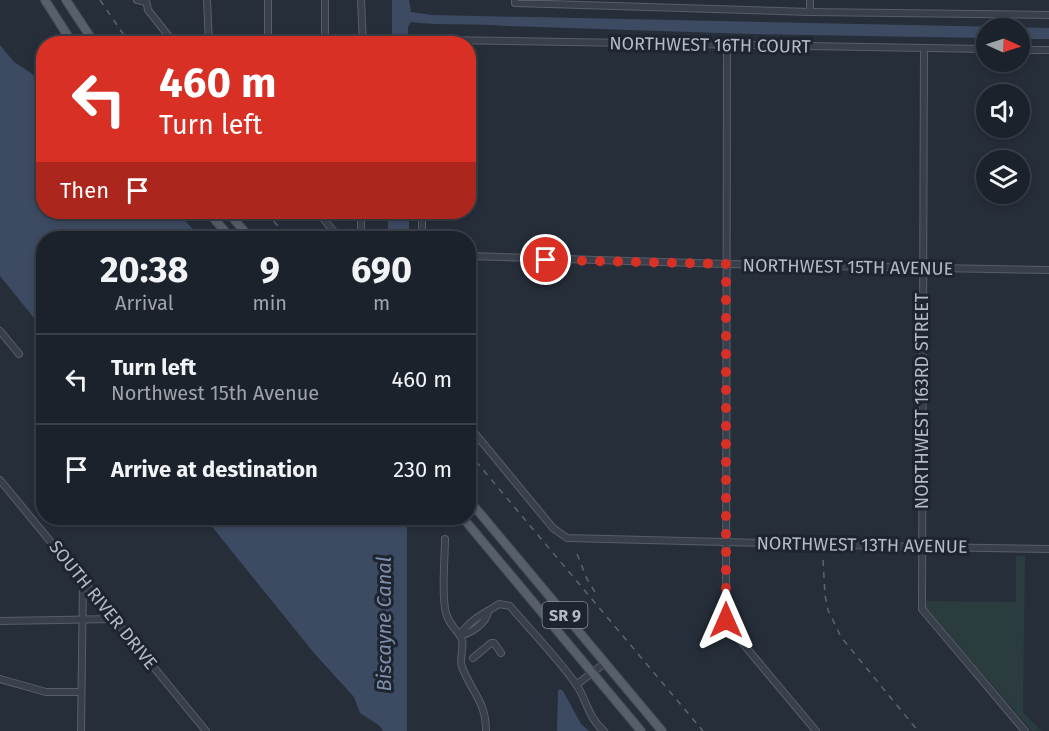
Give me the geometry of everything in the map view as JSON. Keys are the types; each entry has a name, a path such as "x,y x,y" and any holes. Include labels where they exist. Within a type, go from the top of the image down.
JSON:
{"main road":[{"path":"45,0 69,36"},
{"path":"66,0 90,36"},
{"path":"214,219 225,231"},
{"path":"234,219 244,231"},
{"name":"SR 9","path":"476,508 662,731"},
{"name":"SR 9","path":"469,525 641,731"}],"street":[{"path":"137,0 146,1 148,10 169,36"},
{"path":"207,0 209,36"},
{"path":"268,0 268,36"},
{"path":"325,0 325,36"},
{"path":"361,0 363,36"},
{"path":"810,0 810,12"},
{"path":"515,2 810,12 1049,15"},
{"name":"NORTHWEST 16TH COURT","path":"476,41 976,49"},
{"path":"727,46 726,620 729,627 816,731"},
{"name":"NORTHWEST 163RD STREET","path":"924,48 922,609 1025,731"},
{"path":"1030,50 1049,50"},
{"name":"NORTHWEST 15TH AVENUE","path":"476,256 1049,270"},
{"path":"0,332 19,354"},
{"name":"NORTHWEST 13TH AVENUE","path":"476,435 554,528 567,538 1049,549"},
{"name":"SOUTH RIVER DRIVE","path":"0,480 36,523"},
{"name":"SOUTH RIVER DRIVE","path":"37,525 206,731"},
{"path":"445,539 445,610 448,621 460,635 463,643 461,664 485,711 486,731"},
{"path":"81,731 83,580"},
{"path":"460,635 467,635 499,603 510,606 576,685 590,716 604,731"},
{"path":"0,621 115,619"},
{"path":"473,658 491,643 494,643 501,652"},
{"path":"576,685 607,664"},
{"path":"0,679 46,692 81,692"}],"shaded area":[{"path":"1016,556 1025,556 1023,712 1041,731 1032,731 926,608 926,601 1016,602"}],"water":[{"path":"392,0 409,0 411,12 432,15 976,26 976,38 750,34 411,22 408,27 408,36 392,36"},
{"path":"1030,28 1049,28 1049,39 1030,39"},
{"path":"0,45 14,62 36,78 36,219 183,219 195,231 36,231 36,320 0,276"},
{"path":"388,219 409,219 409,231 388,231"},
{"name":"Biscayne Canal","path":"211,525 407,525 407,731 383,731 380,726 360,713 354,697 314,653"},
{"path":"560,689 581,724 589,731 557,731 558,691"}],"railway":[{"path":"100,0 125,36"},
{"path":"272,219 282,231"},
{"path":"476,461 703,731"},
{"path":"577,554 587,579 598,597"},
{"path":"823,560 828,610 841,637 918,731"}],"route":[{"path":"546,260 726,264 726,620"}]}
